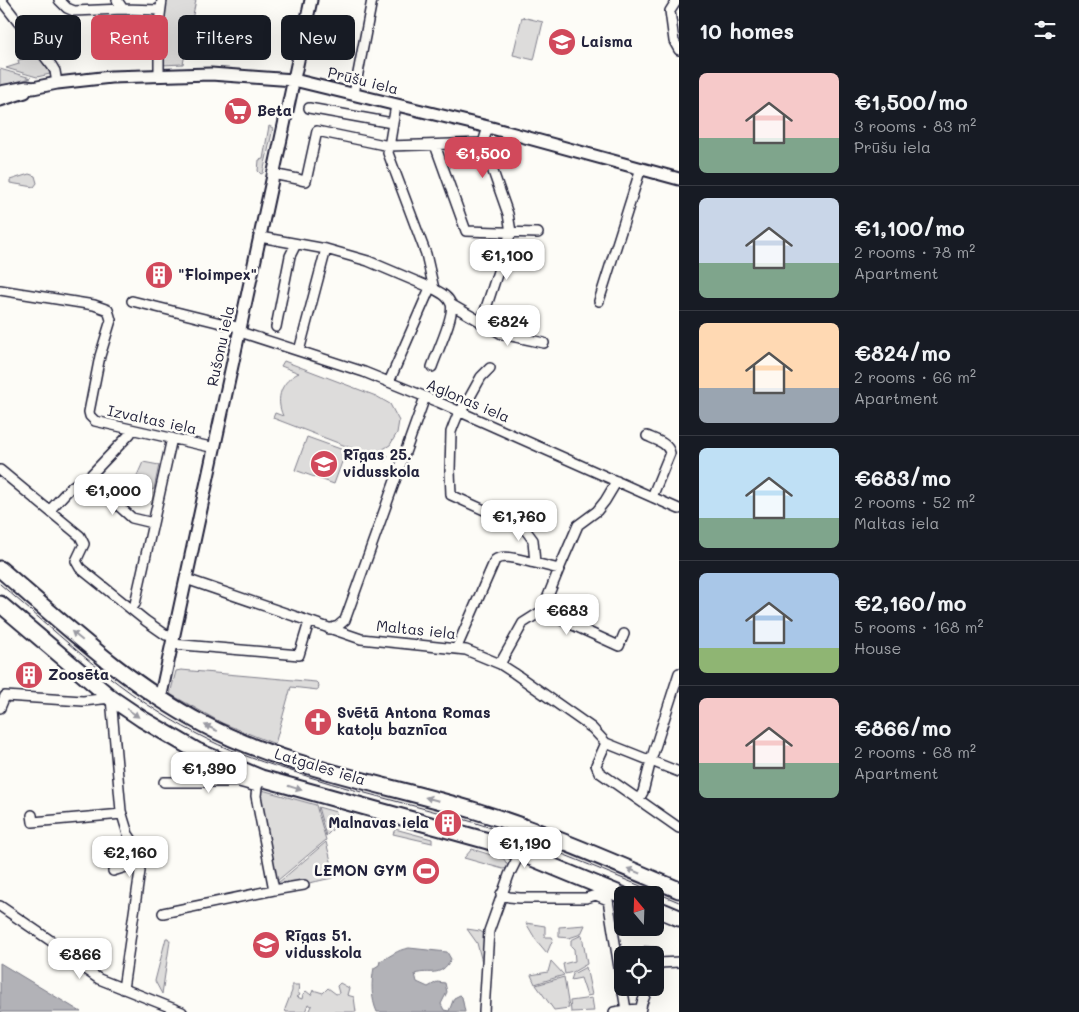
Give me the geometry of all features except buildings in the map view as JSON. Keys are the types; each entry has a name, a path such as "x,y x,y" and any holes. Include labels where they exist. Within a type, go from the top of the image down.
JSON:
{"highway":[{"name":"Latgales iela","path":"0,569 112,664 160,699 204,725 253,746 322,769 495,817 560,841 679,890"},
{"name":"Latgales iela","path":"0,604 112,698 142,719 197,751 259,782 488,842 520,853 604,893 614,894"},
{"path":"488,842 495,817"},
{"path":"664,912 679,918"}],"street":[{"path":"1,0 52,66 57,83"},
{"path":"60,0 67,8 74,11 160,10"},
{"path":"117,0 123,9"},
{"path":"159,76 160,10 162,0"},
{"name":"Rušonu iela","path":"160,699 311,0"},
{"path":"354,94 372,0"},
{"path":"676,0 670,11 674,41 679,50"},
{"name":"Prūšu iela","path":"0,100 33,88 57,83 111,77 212,74 294,80 488,127 679,179"},
{"name":"Prūšu iela","path":"0,92 27,87 33,88"},
{"path":"389,382 432,288 426,254 388,153 396,104"},
{"path":"309,108 392,123"},
{"path":"481,323 511,232 508,214 483,143 488,127"},
{"path":"272,174 306,181 317,131 389,146 483,143"},
{"path":"435,144 466,231 538,233"},
{"path":"599,302 641,168"},
{"path":"260,237 326,249 387,268 432,288 448,298 452,305 502,334 544,343"},
{"path":"276,327 290,256 296,244"},
{"path":"299,351 326,249"},
{"name":"Izvaltas iela","path":"0,290 94,305 108,310 111,320 100,356 90,416 95,421 215,448"},
{"name":"Aglonas iela","path":"132,301 241,330 364,372 679,508"},
{"path":"432,367 451,315 452,305"},
{"path":"490,368 481,377 466,404 459,412 451,432 451,495 524,528 533,540 535,563"},
{"path":"353,637 346,627 345,620 425,397"},
{"path":"50,510 73,486 88,478 132,430"},
{"path":"647,436 666,444 669,447 670,453 652,497"},
{"path":"131,609 135,604 172,438"},
{"path":"0,470 80,536 84,544 76,561 80,568 173,641 299,655 309,622"},
{"path":"88,478 132,518 153,523"},
{"path":"500,664 523,624 542,611 578,525 597,511 617,481"},
{"path":"457,648 495,560 498,557 535,563 559,570"},
{"name":"Maltas iela","path":"186,579 353,637 466,650 500,664 592,728 606,742 679,772"},
{"path":"542,611 619,646 624,634"},
{"path":"329,629 338,626 345,620"},
{"path":"639,799 644,792 651,760 679,673"},
{"path":"0,708 3,696 83,700 112,698 122,814 128,834 136,846 140,872 123,989"},
{"path":"606,742 596,765 599,772 679,828"},
{"path":"164,782 259,782 256,796 274,890"},
{"path":"32,815 33,822 122,814"},
{"path":"484,1012 489,931 501,894 520,853"},
{"path":"113,872 139,863"},
{"path":"163,913 274,890 304,886"},
{"path":"501,894 520,898 586,898 604,893 608,900 617,946"},
{"path":"0,906 57,945 66,956 99,979 182,1012"},
{"path":"664,963 679,962"},
{"path":"624,996 626,1010"},
{"path":"614,1012 640,1010 645,996"}],"shaded area":[{"path":"167,0 196,0 193,15 178,15 178,60 184,60 183,64 162,65 162,60 168,60 168,15 165,15"},
{"path":"522,17 543,22 534,60 513,55"},
{"path":"18,60 42,60 50,74 37,77 6,68 19,64"},
{"path":"0,69 31,78 0,86"},
{"path":"269,126 273,128 263,173 261,174 258,171 259,160 263,159"},
{"path":"29,174 35,176 37,183 34,187 10,183 10,180"},
{"path":"284,361 376,396 390,404 399,421 397,433 390,445 378,452 388,456 385,461 273,418 275,413 283,416 280,403 281,391 293,376 299,373 281,366"},
{"path":"307,437 346,451 334,484 295,470"},
{"path":"143,462 159,465 154,489 128,499 122,494 132,487"},
{"path":"176,671 316,682 319,685 318,690 291,687 275,744 222,723 170,694"},
{"path":"262,790 316,805 326,840 277,881 260,795"},
{"path":"318,807 336,812 332,830 326,836"},
{"path":"395,829 432,839 432,843 393,834"},
{"path":"326,842 334,872 333,878 297,885 278,883"},
{"path":"472,849 504,859 509,868 503,869 464,858"},
{"path":"526,923 545,926 545,937 552,937 553,939 547,953 536,940"},
{"path":"585,925 581,934 569,938 559,937 559,927"},
{"path":"467,929 480,931 486,935 483,966 477,943"},
{"path":"582,935 587,964 565,974 563,964 575,961 571,940"},
{"path":"166,938 170,941 162,994 155,981"},
{"path":"409,948 447,952 451,959 443,969 415,974 417,982 428,987 437,982 445,983 447,992 441,1004 444,1010 449,1011 454,998 460,995 465,1012 377,1012 372,990 374,968 379,965 380,961"},
{"path":"551,961 564,975 535,984 531,975 548,972"},
{"path":"0,963 81,1012 0,1012"},
{"path":"586,967 592,995 587,996 581,978 571,980 573,974"},
{"path":"564,977 569,1008 554,1010 536,985"},
{"path":"340,983 349,988 347,995 354,997 356,1012 309,1012 312,1006 308,1004 305,1012 286,1012 285,1009 292,991 292,985 299,985 298,992 300,995 297,997 302,999 306,991 311,995 313,990 323,993 328,988 336,994 339,993 337,986"},
{"path":"592,998 594,1011 571,1012 570,1001"}],"tram line":[{"path":"0,584 94,665 119,684 170,719 218,745 308,777 473,822 577,860 679,902"}],"place":[{"name":"Laisma","path":"562,42"},
{"name":"Beta","path":"238,111"},
{"name":"\"Floimpex\"","path":"159,275"},
{"name":"Rīgas 25. vidusskola","path":"324,464"},
{"name":"Zoosēta","path":"29,675"},
{"name":"Svētā Antona Romas katoļu baznīca","path":"318,722"},
{"name":"Malnavas iela","path":"448,823"},
{"name":"LEMON GYM","path":"426,871"},
{"name":"Rīgas 51. vidusskola","path":"266,945"}]}
